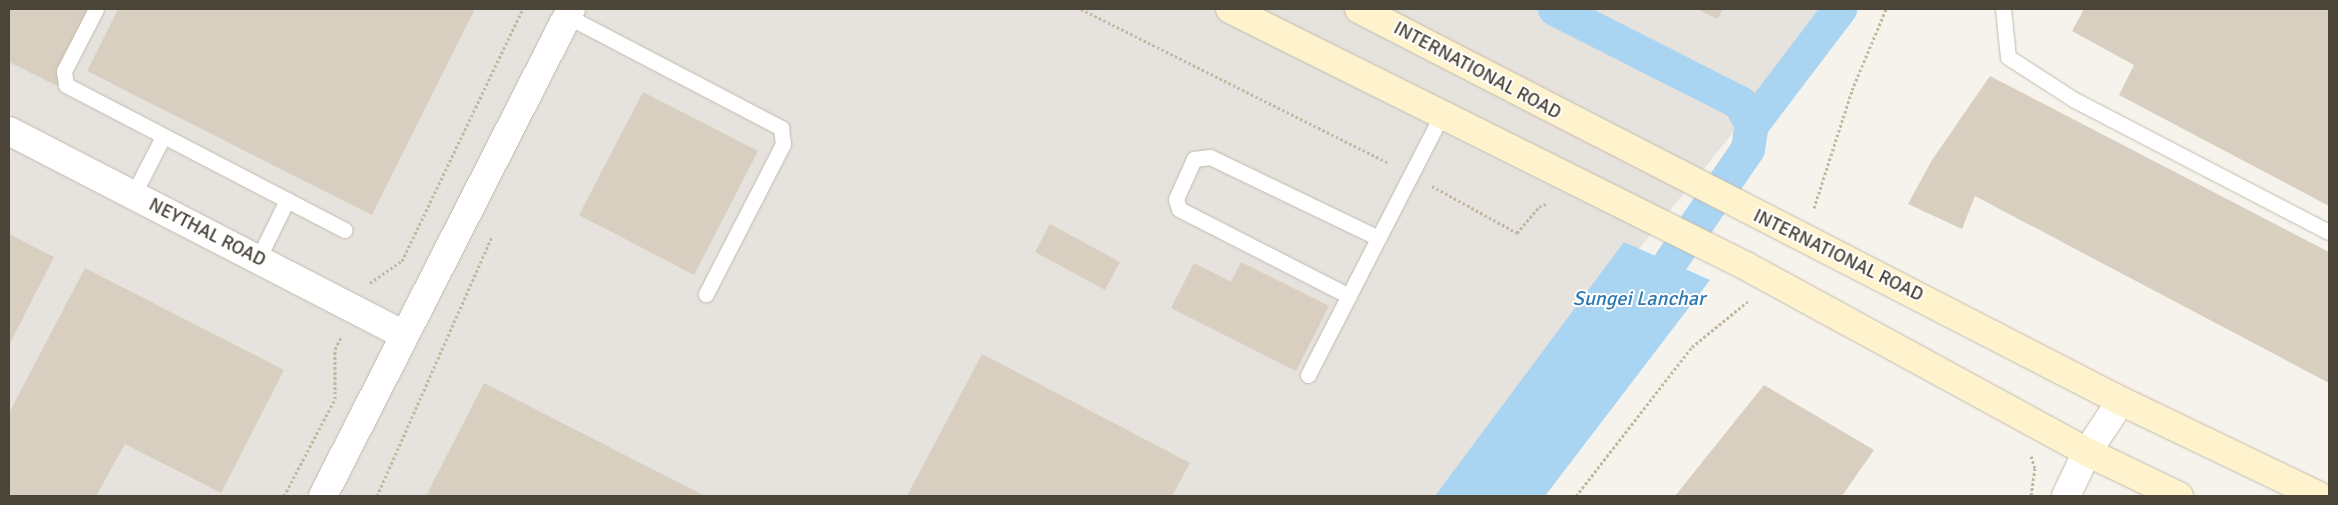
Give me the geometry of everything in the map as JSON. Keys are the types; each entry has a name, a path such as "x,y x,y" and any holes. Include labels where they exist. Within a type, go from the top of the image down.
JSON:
{"main road":[{"path":"1230,9 1746,266 2087,452 2178,496"},
{"name":"INTERNATIONAL ROAD","path":"1359,9 1616,144 2121,401 2319,496"}],"street":[{"path":"323,496 569,12"},
{"name":"NEYTHAL ROAD","path":"9,132 406,335"},
{"path":"2066,496 2087,452 2121,401"}],"lane":[{"path":"96,9 64,71 66,85 345,230"},
{"path":"2003,9 2008,57 2073,99 2329,232"},
{"path":"569,12 781,128 784,144 706,294"},
{"path":"1308,375 1442,114"},
{"path":"134,195 163,137"},
{"path":"1349,296 1179,209 1176,199 1194,159 1210,157 1378,238"},
{"path":"258,259 287,200"}],"path":[{"path":"284,496 334,399 335,348 373,277 402,262 522,9"},
{"path":"1081,9 1411,175 1517,233 1539,207 1552,203"},
{"path":"1810,218 1852,90 1886,9"},
{"path":"377,496 496,228"},
{"path":"1576,496 1692,347 1757,294"}],"shaded area":[{"path":"9,9 1833,9 1439,496 9,496"}],"water":[{"name":"Sungei Lanchar","path":"1624,242 1710,280 1545,496 1435,496"}],"building":[{"path":"9,9 95,9 57,86 9,62"},
{"path":"118,9 475,9 372,215 87,71"},
{"path":"1697,9 1723,9 1717,19"},
{"path":"2084,9 2329,9 2329,206 2119,95 2134,65 2072,31"},
{"path":"1990,76 2329,252 2329,383 1975,196 1962,229 1908,204 1932,160"},
{"path":"643,92 758,151 694,275 579,215"},
{"path":"1050,224 1120,262 1105,290 1035,252"},
{"path":"9,234 54,257 9,345"},
{"path":"1241,262 1329,306 1296,371 1171,308 1194,263 1231,282"},
{"path":"85,268 284,370 221,493 125,444 96,496 9,496 9,413"},
{"path":"982,354 1190,463 1172,496 907,496"},
{"path":"484,383 705,496 426,496"},
{"path":"1764,385 1874,450 1842,496 1675,496"}],"waterway":[{"path":"1555,9 1740,103 1752,125"},
{"name":"Sungei Lanchar","path":"1670,263 1748,149 1752,125 1840,9"}]}
